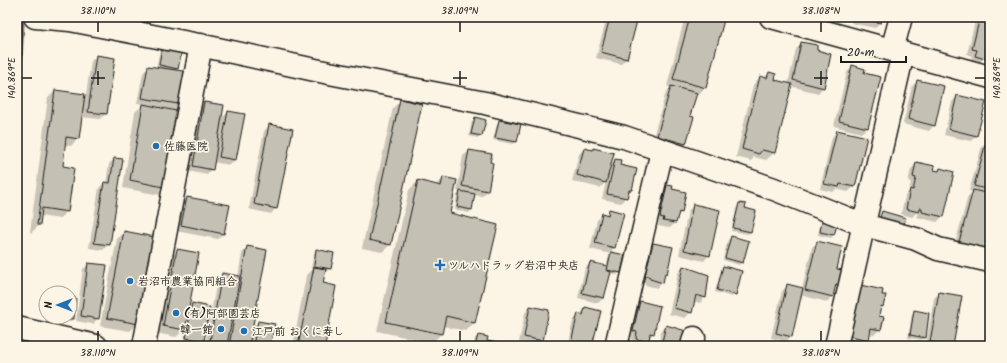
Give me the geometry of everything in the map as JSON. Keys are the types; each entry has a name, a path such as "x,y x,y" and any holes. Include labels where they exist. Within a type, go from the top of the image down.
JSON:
{"street":[{"path":"35,17 70,20 201,45 329,73 485,103 624,137 774,189 864,225 916,240 938,249 990,261"},
{"path":"771,17 990,77"},
{"path":"836,346 864,225 897,51 901,17"},
{"path":"144,346 201,45"},
{"path":"616,346 662,151"},
{"path":"17,328 96,346"}],"building":[{"path":"610,17 638,17 627,59 601,52"},
{"path":"690,17 712,17 724,20 706,88 673,79"},
{"path":"856,17 882,17 881,23"},
{"path":"980,17 990,17 990,52 987,51 985,59 975,56 977,50 972,49"},
{"path":"801,42 817,45 817,50 831,54 824,88 793,80"},
{"path":"162,46 182,50 178,69 159,65"},
{"path":"96,55 115,58 107,114 88,112"},
{"path":"852,65 865,69 864,73 881,77 868,128 839,121"},
{"path":"148,66 190,72 184,105 142,98"},
{"path":"769,72 776,74 775,80 792,84 775,153 762,150 759,154 742,149 760,76 767,78"},
{"path":"917,80 944,86 935,126 908,119"},
{"path":"671,86 697,93 690,116 694,117 686,144 657,136"},
{"path":"55,90 85,94 79,139 66,137 63,166 74,168 68,212 42,208 40,225 37,225"},
{"path":"957,95 986,102 977,136 949,129"},
{"path":"400,99 422,104 391,245 369,240"},
{"path":"204,102 224,105 213,170 193,166"},
{"name":"佐藤医院","path":"143,104 181,112 168,188 130,180"},
{"path":"228,111 245,114 236,160 219,157"},
{"path":"475,117 486,120 482,136 471,134"},
{"path":"499,120 521,124 517,142 495,138"},
{"path":"269,124 293,129 277,209 254,204"},
{"path":"837,130 867,137 855,187 840,184 839,187 824,184"},
{"path":"987,139 990,140 990,190 974,186"},
{"path":"584,148 593,150 593,148 614,153 606,183 577,175"},
{"path":"469,150 492,154 490,162 493,163 488,191 462,186"},
{"path":"114,158 123,159 110,245 94,243 104,182 110,183"},
{"path":"615,159 621,160 620,165 637,169 632,190 629,190 627,198 607,194"},
{"path":"916,162 935,166 934,170 939,171 940,168 954,172 944,217 922,212 922,208 920,208 919,212 906,209 910,189 913,190 916,178 913,177"},
{"path":"443,177 457,180 450,213 498,225 475,323 446,316 442,334 386,322 418,180 441,186"},
{"path":"667,185 673,186 672,189 686,192 682,213 679,212 676,223 663,221 664,218 660,217"},
{"path":"973,190 990,194 990,233 985,250 959,242"},
{"path":"460,191 475,194 472,210 457,207"},
{"path":"187,197 230,205 224,234 181,225"},
{"path":"739,203 746,204 745,208 756,211 751,232 733,228"},
{"path":"693,204 720,210 710,256 684,250"},
{"path":"609,209 624,213 615,248 595,243 602,213 608,215"},
{"path":"882,211 906,218 903,227 879,220"},
{"path":"822,221 837,225 834,235 820,232"},
{"path":"124,231 155,237 139,324 107,318"},
{"path":"731,236 749,241 743,263 725,258"},
{"path":"817,241 842,247 837,269 842,270 839,285 836,284 833,297 805,290"},
{"path":"653,243 673,247 667,274 665,273 663,283 650,279 650,277 645,275"},
{"path":"247,246 267,250 249,346 229,346"},
{"path":"177,249 199,253 185,330 163,326"},
{"path":"316,249 334,253 331,269 314,266"},
{"path":"611,252 625,255 621,273 607,270"},
{"path":"590,262 607,266 606,270 611,272 604,298 582,293"},
{"path":"88,263 107,265 99,319 81,316"},
{"path":"683,266 709,275 706,298 696,295 692,313 674,308"},
{"path":"723,266 742,271 736,295 717,290"},
{"path":"314,267 326,269 323,283 336,286 325,346 298,346"},
{"path":"222,273 240,276 227,345 210,341"},
{"path":"787,284 803,288 792,337 776,333"},
{"path":"860,285 883,290 882,295 886,295 883,307 881,306 879,316 884,317 881,330 871,328 869,340 850,336"},
{"path":"939,292 962,296 953,346 930,342"},
{"path":"640,301 660,306 654,334 650,333 649,342 636,339 637,332 633,331"},
{"path":"192,303 210,307 204,341 186,338"},
{"path":"530,306 549,310 543,341 524,337"},
{"path":"585,307 601,311 592,346 571,342 578,313 583,315"},
{"path":"914,310 929,313 926,338 910,335"},
{"path":"258,321 275,324 270,346 253,346"},
{"path":"666,325 686,331 682,346 661,346"},
{"path":"478,335 488,337 487,341 498,343 497,346 475,346"},
{"path":"845,339 865,343 865,346 844,346"}],"waterway":[{"path":"17,98 21,24"}],"place":[{"name":"佐藤医院","path":"156,146"},
{"name":"ツルハドラッグ岩沼中央店","path":"440,265"},
{"name":"岩沼市農業協同組合","path":"130,281"},
{"name":"(有)阿部園芸店","path":"176,313"},
{"name":"韓一館","path":"221,329"},
{"name":"江戸前 おくに寿し","path":"244,331"}]}
